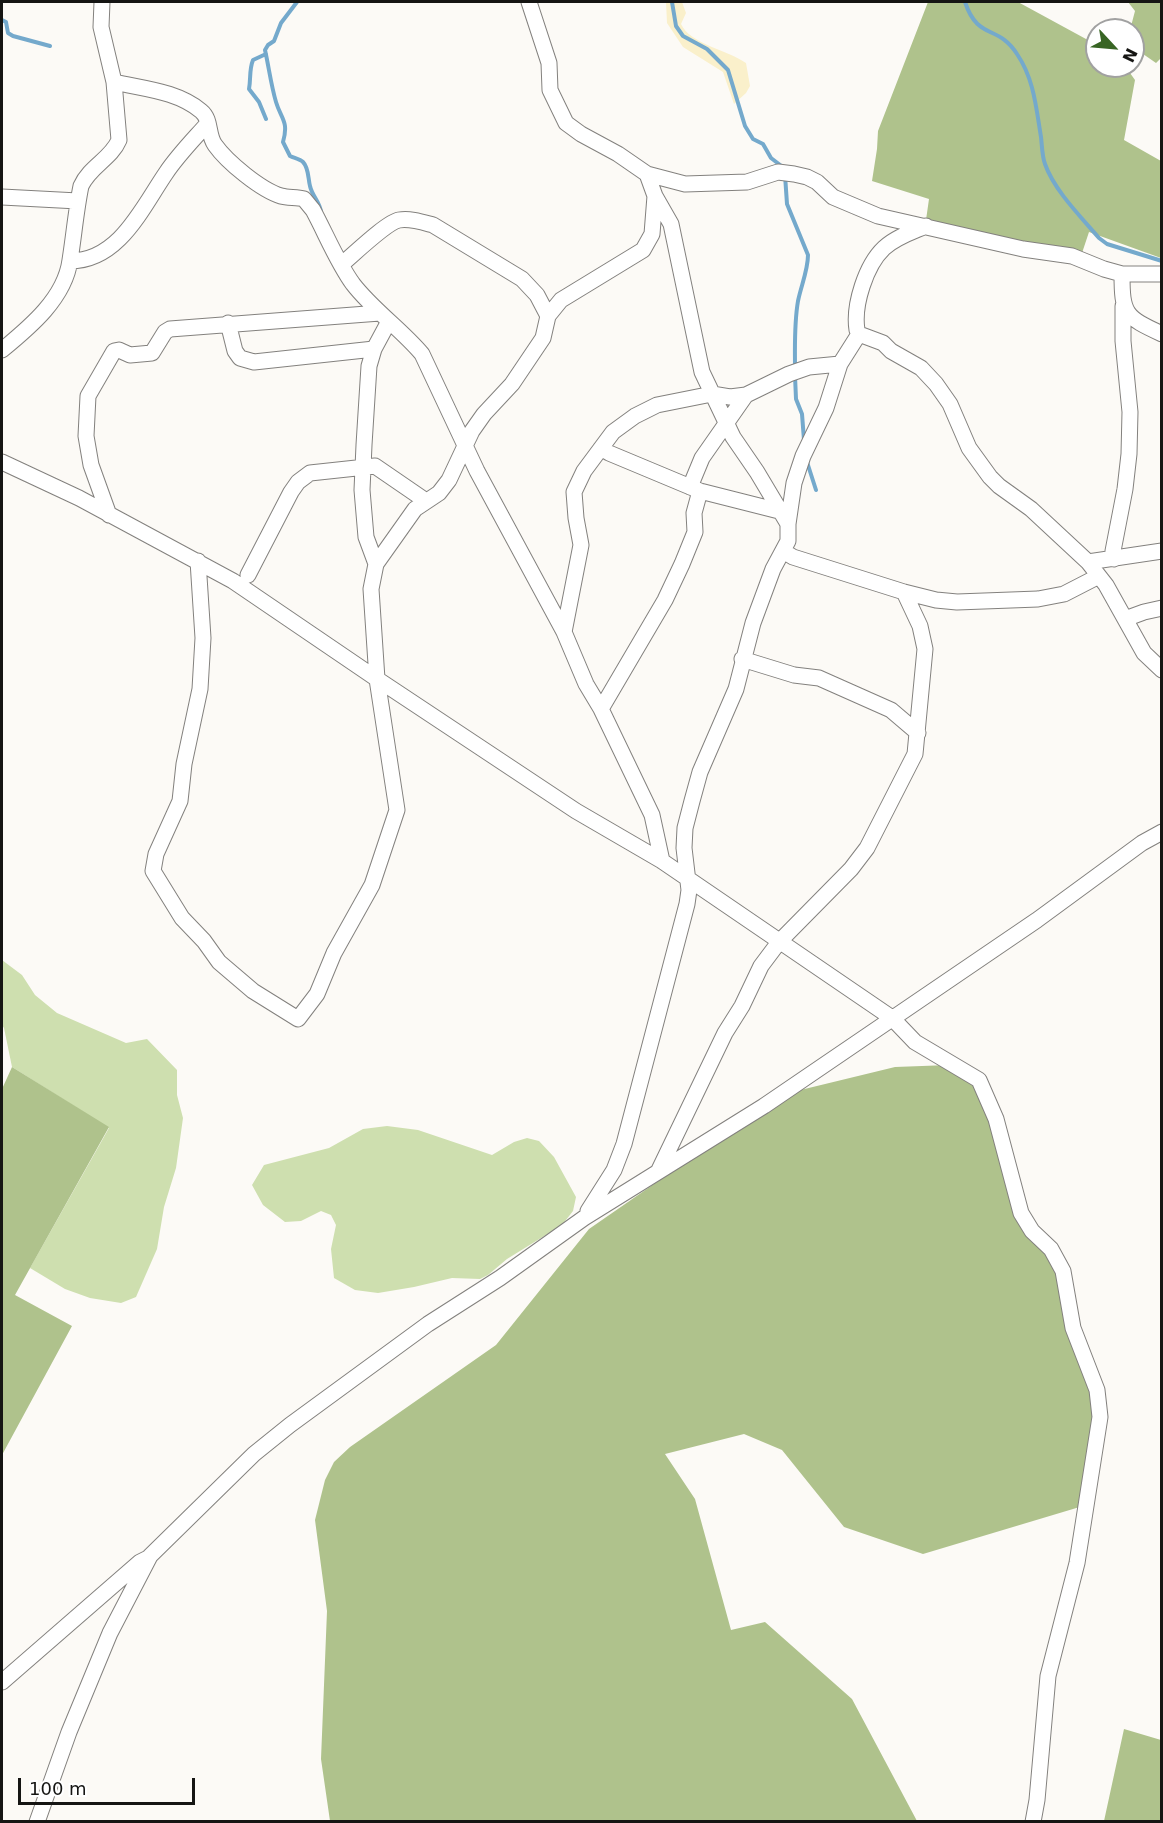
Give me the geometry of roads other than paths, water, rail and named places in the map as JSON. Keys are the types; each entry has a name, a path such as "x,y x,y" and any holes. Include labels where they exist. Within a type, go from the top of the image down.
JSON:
{"street":[{"path":"2,350 27,329 57,295 70,261 78,201 86,176 116,148 119,140 114,82 101,27 102,2"},
{"path":"529,2 549,63 550,90 566,123 618,154 646,174 685,184 747,182 778,172 794,174 807,177 817,182 833,197 878,216 1023,249 1072,256 1122,274 1161,274"},
{"path":"114,82 171,94 200,110 207,117 215,146 246,174 268,190 282,196 304,199 353,284 422,354 465,445 564,632 586,684 601,709 652,815 662,861"},
{"path":"70,261 84,261 92,258 118,240 146,206 167,172 208,123"},
{"path":"646,174 654,196 671,224 702,372 726,423 788,524"},
{"path":"198,561 203,638 200,689 184,764 180,801 156,854 153,871 182,918 204,941 219,962 253,991 298,1019 317,994 334,953 372,885 397,810 377,680 370,589 376,564 415,509 439,493 449,480 465,445 484,414 512,384 543,338 548,316 561,300 643,250 652,234 654,196"},
{"path":"2,197 78,201"},
{"path":"342,264 390,223 401,219 417,220 433,225 522,279 537,295 548,316"},
{"path":"926,226 897,238 874,260 860,295 856,326 859,334 883,343 891,351 921,368 936,384 950,405 969,448 990,477 1031,509 1088,562 1099,576 1144,653 1161,670"},
{"path":"1114,560 1114,544 1125,489 1130,433 1123,341 1122,274"},
{"path":"1124,306 1138,323 1161,334"},
{"path":"109,515 91,465 86,436 88,396 114,351 119,350 130,355 148,354 155,351 165,332 170,329 228,323 384,318"},
{"path":"376,564 366,537 362,490 369,366 384,318"},
{"path":"228,323 235,351 240,358 254,362 374,350"},
{"path":"584,1218 614,1170 624,1144 687,904 689,890 684,848 685,828 700,772 736,689 753,623 773,569 788,541 794,483 802,456 826,408 840,364 859,334"},
{"path":"564,632 581,544 574,492 584,471 613,432 657,405 712,394 730,397 746,395 789,374 809,368 840,364"},
{"path":"601,709 665,600 695,532 695,489 702,458 746,395"},
{"path":"601,448 695,489 779,511"},
{"path":"2,462 79,498 233,581 377,680 576,811 686,877 892,1018 915,1042 978,1080 996,1119 1020,1213 1032,1231 1051,1249 1063,1271 1073,1328 1097,1390 1100,1417 1077,1563 1048,1676 1037,1800 1033,1821"},
{"path":"248,575 298,482 310,473 375,466 426,501"},
{"path":"783,551 793,557 904,592 936,600 957,602 1038,599 1064,594 1099,576"},
{"path":"1088,562 1114,560 1161,551"},
{"path":"659,1170 680,1123 754,979 779,942 851,869 867,848 915,754 924,642 920,626 904,592"},
{"path":"1125,619 1161,608"},
{"path":"742,659 794,675 819,678 891,710 918,733"},
{"path":"2,1682 140,1562 150,1556 254,1454 290,1425 428,1324 500,1278 584,1218 764,1106 999,946 1142,843 1161,832"},
{"path":"37,1821 69,1732 110,1633 150,1556"}],"waterway":[{"path":"297,2 281,23 274,41 265,50 274,96 285,125 283,142 290,156 305,164 311,190 321,212"},
{"path":"672,2 676,26 683,36 707,49 728,70 745,126 753,139 763,144 771,158 784,168"},
{"path":"965,2 976,22 1010,45 1023,64 1034,94 1044,161 1061,193 1099,238 1107,244 1162,261"},
{"path":"2,20 6,22 8,33 13,36 50,46"},
{"path":"266,54 253,60 249,89 259,102 266,119"},
{"path":"785,175 787,204 808,255 797,310 795,369"},
{"path":"795,376 796,399 802,414 804,440"},
{"path":"807,462 816,490"}]}
